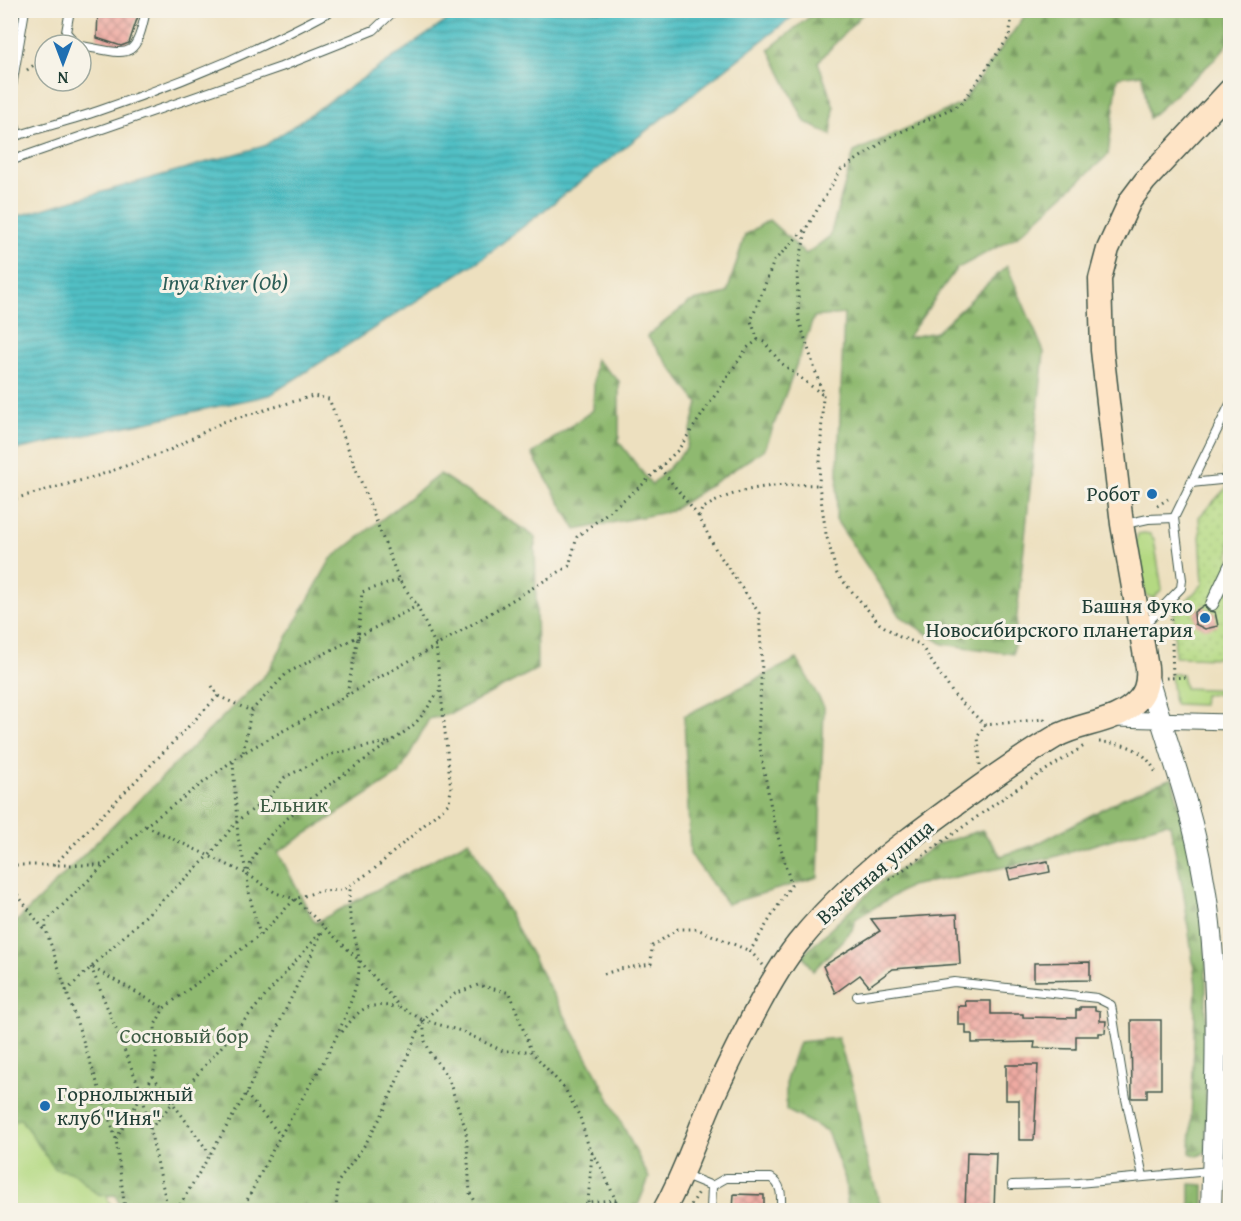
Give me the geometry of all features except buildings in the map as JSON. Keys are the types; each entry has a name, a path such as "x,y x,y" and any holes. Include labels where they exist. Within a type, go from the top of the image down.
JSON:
{"main road":[{"path":"1110,719 1137,701 1155,678 1140,630 1122,524 1102,350 1100,279 1102,266 1120,222 1144,181 1230,90"},
{"name":"Взлётная улица","path":"664,1210 683,1174 720,1082 775,977 797,943 895,849 989,781 1057,737 1085,724 1110,719"}],"street":[{"path":"1212,604 1230,566"},
{"path":"1155,678 1160,721 1187,808 1203,874 1223,1010 1211,1210"},
{"name":"Взлётная улица","path":"1110,719 1230,722"}],"lane":[{"path":"10,98 25,10"},
{"path":"67,33 70,10"},
{"path":"93,47 125,52 133,49 140,40 146,10"},
{"path":"10,109 14,136 96,112 189,79 264,47 333,10"},
{"path":"10,161 280,67 374,30 395,10"},
{"path":"1140,630 1181,588 1174,518 1230,404"},
{"path":"1191,483 1230,479"},
{"path":"1122,524 1148,519 1174,518"},
{"path":"857,996 954,982 1097,998 1111,1005 1126,1099 1143,1176"},
{"path":"1012,1185 1078,1183 1212,1171"},
{"path":"683,1174 708,1184 726,1178 771,1178 780,1188 781,1210"},
{"path":"708,1184 711,1210"}],"path":[{"path":"758,340 751,321 774,261 807,227 841,170 892,136 961,104 1010,37 1013,10"},
{"path":"14,79 33,66"},
{"path":"807,227 797,272 799,320 823,395 819,484 826,534 837,574 880,624 900,637 920,644 954,695 985,725 1044,720 1057,737"},
{"path":"758,340 764,342 781,363 823,395"},
{"path":"125,1210 117,1139 45,922 145,826 243,753 436,646 569,566 577,537 660,468 678,450 747,348 758,340"},
{"path":"10,501 168,451 223,422 313,396 329,399 399,580 417,606 436,646 451,789 448,804 373,870 343,890 319,891 295,899 260,934 164,1008 155,1024 156,1059 153,1076 117,1139"},
{"path":"660,468 699,517 716,550 759,613 762,663 758,738 773,818 791,885 750,951"},
{"path":"699,517 702,509 734,492 781,484 819,484"},
{"path":"1157,506 1168,499"},
{"path":"347,694 358,637 362,592 399,580"},
{"path":"243,753 251,711 287,673 417,606"},
{"path":"1171,611 1173,678"},
{"path":"1155,678 1188,677"},
{"path":"212,686 218,696 251,711"},
{"path":"247,874 261,846 272,832 388,742 413,726 440,690"},
{"path":"54,865 218,696"},
{"path":"985,725 978,736 977,752 978,761 989,781"},
{"path":"66,991 209,856 238,820 269,798 285,777 332,754 388,742"},
{"path":"886,882 1016,789 1090,742 1118,742 1141,752 1156,773"},
{"path":"233,761 238,838 260,934"},
{"path":"145,826 247,874 276,893 295,899 360,961 400,1007 423,1020 461,1031 503,1051 531,1051"},
{"path":"10,865 104,865"},
{"path":"10,885 47,933"},
{"path":"340,1035 358,978 360,961 350,926 348,897 351,885"},
{"path":"177,1210 246,1094 324,928"},
{"path":"150,1129 324,928"},
{"path":"604,974 651,964 652,946 678,929 697,929 750,951 775,977"},
{"path":"91,967 164,1008"},
{"path":"91,967 144,1099"},
{"path":"336,1210 338,1182 366,1143 383,1113 423,1020 455,994 478,985 510,993 531,1051 565,1089 580,1117 592,1153 620,1210"},
{"path":"242,1210 280,1136 340,1035 358,1011 373,1004 400,1007"},
{"path":"423,1020 425,1041 448,1078 466,1130 470,1192 478,1210"},
{"path":"153,1076 210,1154"},
{"path":"142,1094 168,1210"},
{"path":"246,1094 280,1136"},
{"path":"588,1202 592,1153"},
{"path":"688,1210 708,1184"},
{"path":"575,1210 588,1202 616,1200"}],"green space":[{"path":"1029,10 1230,11 1230,41 1215,59 1149,118 1142,74 1118,77 1108,155 1018,236 956,269 907,338 936,332 1007,266 1044,352 1013,654 943,644 901,617 836,520 844,314 814,317 765,449 671,511 576,530 532,454 593,410 595,359 619,381 619,442 652,485 686,449 698,403 647,336 690,302 727,293 745,235 769,220 806,254 830,236 854,152 961,104"},
{"path":"817,11 865,11 818,62 834,107 831,135 805,122 769,49"},
{"path":"1230,456 1230,658 1175,657 1174,613 1203,584 1199,517 1227,487 1224,469"},
{"name":"Сосновый бор","path":"440,474 535,537 537,669 452,713 429,719 399,774 278,852 315,923 469,840 602,1084 649,1178 636,1210 121,1210 116,1195 101,1195 75,1174 55,1169 20,1118 11,1123 11,927 267,673 331,559"},
{"path":"1138,534 1150,534 1154,539 1162,589 1153,598 1145,595 1136,541"},
{"path":"797,659 824,707 818,877 727,904 690,854 684,716"},
{"path":"1171,674 1182,674 1185,688 1230,690 1230,705 1225,703 1218,694 1204,695 1203,705 1174,704"},
{"path":"1172,778 1197,873 1206,936 1206,1152 1198,1156 1190,1153 1196,985 1184,895 1170,824 1165,823 1050,858 910,886 855,919 852,930 813,971 803,955 878,884 938,844 982,830 1001,856 1035,845 1123,798"},
{"name":"Горнолыжный клуб \"Иня\"","path":"10,930 112,1210 11,1210"},
{"path":"838,1038 855,1094 865,1154 882,1210 848,1210 845,1179 827,1131 786,1110 786,1080 799,1042"},
{"path":"1190,1184 1204,1185 1204,1210 1190,1210"}],"water":[{"name":"Inya River (Ob)","path":"461,11 800,11 480,260 270,395 11,451 11,218 264,146"}],"place":[{"name":"Робот","path":"1152,494"},
{"name":"Башня Фуко Новосибирского планетария","path":"1205,618"},
{"name":"Горнолыжный клуб \"Иня\"","path":"45,1106"}],"park label":[{"name":"Ельник","path":"294,805"}]}
